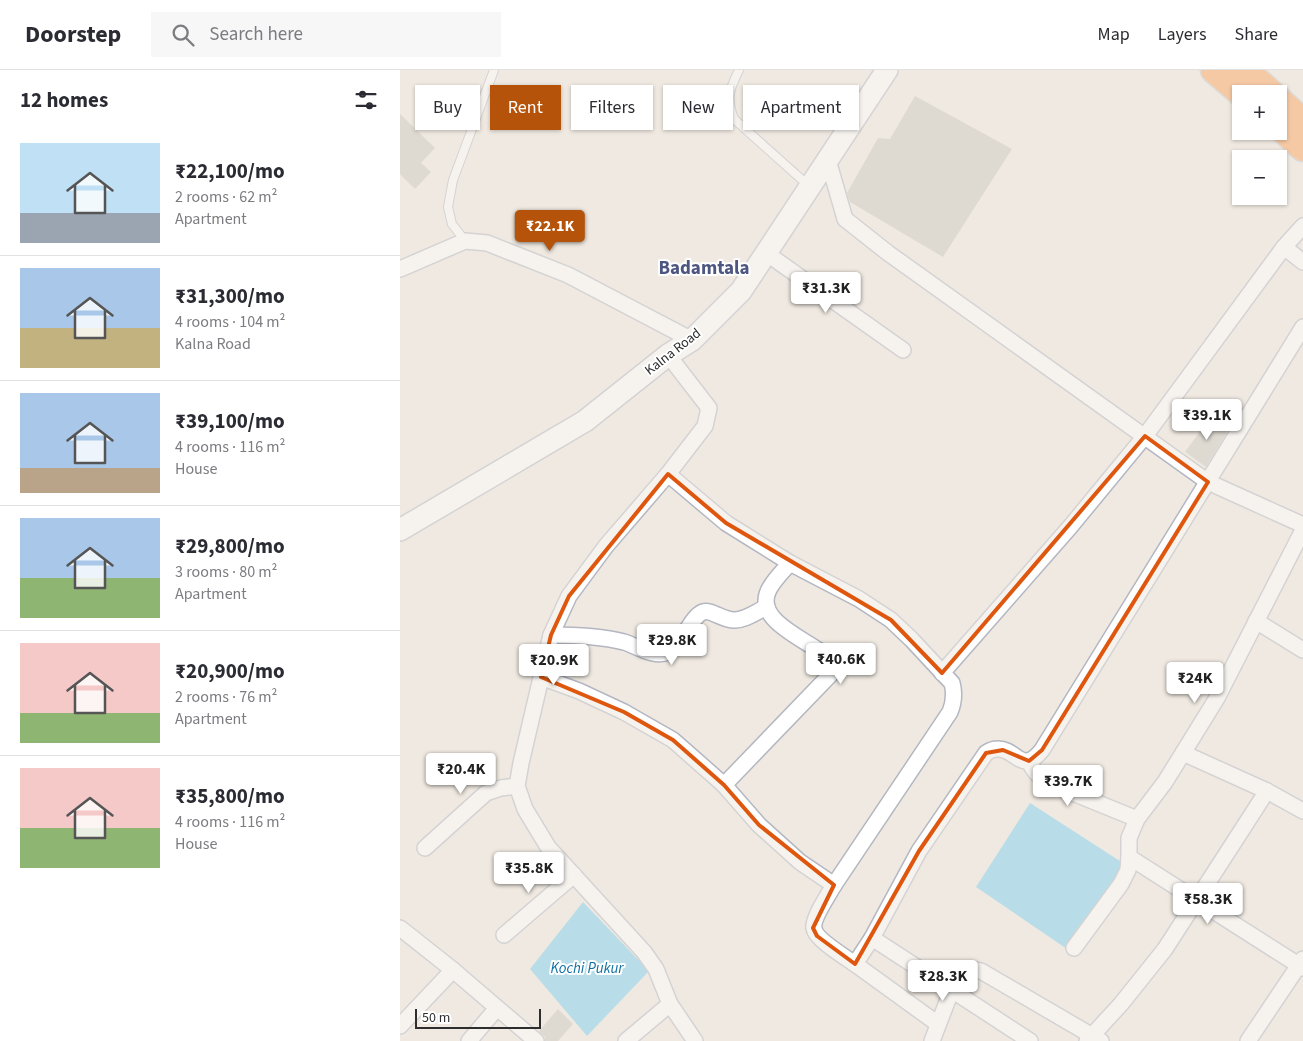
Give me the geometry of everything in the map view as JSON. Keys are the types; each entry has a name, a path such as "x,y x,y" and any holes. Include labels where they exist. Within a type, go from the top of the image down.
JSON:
{"highway":[{"path":"1214,70 1232,85"},
{"path":"1245,70 1262,85"},
{"path":"1287,107 1303,122"},
{"path":"1287,133 1303,148"}],"street":[{"name":"Kalna Road","path":"400,530 585,421 668,355 692,340 741,290 887,70"},
{"path":"828,160 845,218 888,252 1208,482 1303,525"},
{"path":"942,673 1070,527 1146,436 1284,247 1303,226"},
{"path":"400,269 465,241 487,244 568,275 692,340"},
{"path":"1284,247 1303,262"},
{"path":"766,253 903,350"},
{"path":"855,964 872,938 919,850 986,753 996,748 1020,760 1029,761 1042,750 1303,327"},
{"path":"668,355 708,408 705,426 668,474 606,546 569,596 551,635 540,677 532,723 517,786 525,809 548,847 644,952 656,969 670,1004 695,1041"},
{"path":"668,474 726,523 790,563 859,599 891,620 952,684 954,702 950,712 834,885 815,920 813,928 817,936 938,1024"},
{"path":"1074,948 1121,884 1128,870 1130,857 1129,838 1137,819 1165,782 1217,698 1303,530"},
{"path":"724,785 830,675 832,666 827,657 780,625 768,614 766,602 770,587 790,563"},
{"path":"551,635 600,637 661,654 670,652 699,614 705,611 726,620 736,620 767,606"},
{"path":"1256,621 1303,650"},
{"path":"540,677 579,691 624,712 672,740 724,785 759,825 800,862 834,885"},
{"path":"1183,753 1267,791 1303,811"},
{"path":"1029,761 1033,770 1051,784 1137,819"},
{"path":"425,848 486,793 501,788 517,786"},
{"path":"932,1041 952,989 963,972 971,969 981,971 1094,1039 1165,949 1267,791"},
{"path":"1130,857 1302,964 1248,1041"},
{"path":"504,935 574,875"},
{"path":"400,928 453,970 536,1041"},
{"path":"872,938 1030,1041"},
{"path":"400,1026 453,970"},
{"path":"626,1041 670,1004"},
{"path":"469,1041 497,1008"}],"lane":[{"path":"465,241 452,224 448,206 453,180 494,70"},
{"path":"739,70 729,90 729,106 734,119 810,187"}],"highlighted area":[{"path":"1145,436 1208,482 1042,750 1029,761 1003,750 986,753 919,851 855,964 817,936 813,928 834,885 759,825 724,785 673,740 624,712 541,677 551,635 569,596 668,474 726,523 891,620 942,673"}],"water":[{"path":"1030,803 1126,865 1067,949 976,887"},
{"name":"Kochi Pukur","path":"583,902 649,971 587,1036 530,969"}],"building":[{"path":"915,96 1012,149 943,257 850,202 847,193 878,138 890,139"},
{"path":"400,114 435,148 421,163 431,172 415,189 400,174"},
{"path":"1211,416 1229,429 1206,467 1185,452"},
{"path":"558,1009 573,1024 558,1041 545,1041 545,1037 539,1031"}],"district":[{"name":"Badamtala","path":"704,268"}]}
